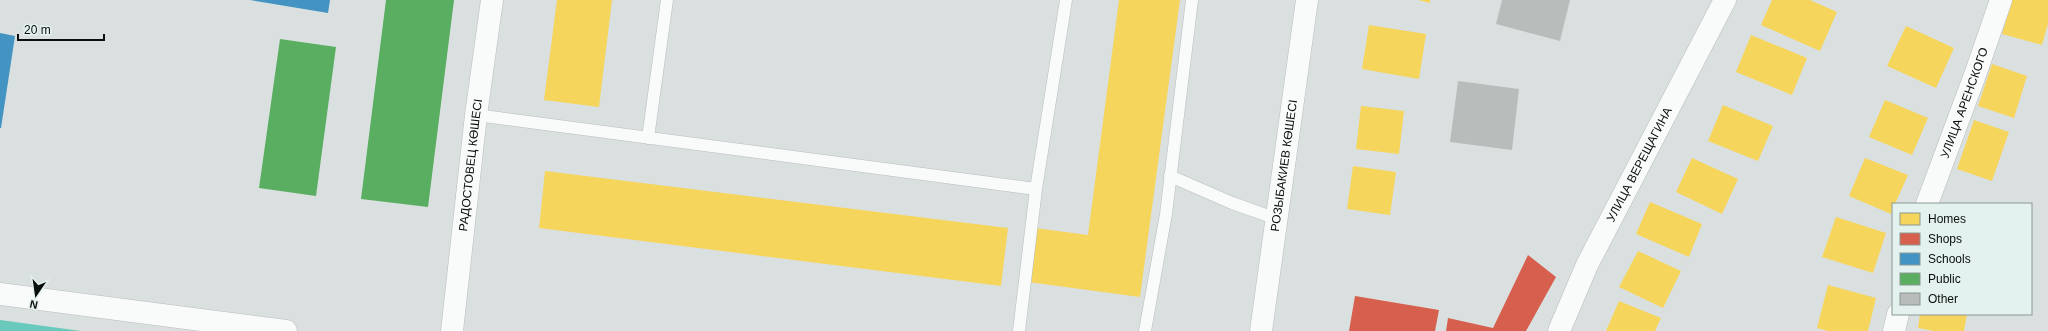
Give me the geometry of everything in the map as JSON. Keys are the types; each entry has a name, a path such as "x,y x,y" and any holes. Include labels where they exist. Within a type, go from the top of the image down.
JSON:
{"street":[{"name":"РАДОСТОВЕЦ КӨШЕСІ","path":"452,331 476,115 492,0"},
{"name":"РОЗЫБАКИЕВ КӨШЕСІ","path":"1261,331 1307,0"},
{"name":"УЛИЦА ВЕРЕЩАГИНА","path":"1559,331 1587,265 1725,0"},
{"name":"УЛИЦА АРЕНСКОГО","path":"1927,203 1975,75 2000,0"},
{"path":"0,294 286,331"},
{"path":"1894,331 1898,315"}],"lane":[{"path":"648,138 667,0"},
{"path":"1019,331 1036,189 1066,0"},
{"path":"1145,331 1166,214 1192,0"},
{"path":"476,115 1036,189"},
{"path":"1170,176 1232,203 1277,219"}],"green space":[{"path":"0,320 81,331 0,331"}],"building: Homes":[{"path":"557,0 612,0 599,107 544,100"},
{"path":"1119,0 1180,0 1140,297 1028,282 1035,228 1088,235"},
{"path":"1418,0 1430,0 1430,3"},
{"path":"1772,0 1810,0 1837,12 1820,51 1761,25"},
{"path":"2012,0 2048,0 2048,24 2042,45 2002,34"},
{"path":"1369,25 1426,34 1419,79 1362,69"},
{"path":"1906,26 1954,48 1936,88 1887,66"},
{"path":"1751,35 1807,58 1792,95 1736,72"},
{"path":"1992,64 2027,76 2014,118 1978,106"},
{"path":"1885,100 1928,118 1912,155 1869,137"},
{"path":"1723,105 1773,126 1758,161 1708,141"},
{"path":"1361,106 1404,111 1399,154 1356,149"},
{"path":"1974,120 2009,132 1992,181 1957,169"},
{"path":"1692,158 1738,179 1722,214 1676,192"},
{"path":"1865,158 1908,175 1895,203 1892,203 1891,214 1849,196"},
{"path":"1353,166 1396,172 1390,215 1347,209"},
{"path":"545,171 1008,228 1001,286 539,228"},
{"path":"1650,202 1702,224 1689,257 1636,234"},
{"path":"1836,217 1886,233 1873,273 1822,257"},
{"path":"1638,251 1681,271 1663,308 1619,287"},
{"path":"1828,285 1876,298 1868,331 1828,331 1817,328"},
{"path":"1619,301 1661,318 1655,331 1606,331"},
{"path":"1920,315 1967,315 1964,331 1934,331 1918,328"}],"building: Shops":[{"path":"1528,255 1556,277 1526,331 1446,331 1448,318 1493,328"},
{"path":"1355,296 1439,310 1435,331 1349,331"}],"building: Schools":[{"path":"250,0 330,0 328,13"},
{"path":"0,33 15,36 1,128 0,128"}],"building: Public":[{"path":"386,0 454,0 428,207 361,199"},
{"path":"280,39 336,47 316,196 259,188"}],"building: Other":[{"path":"1502,0 1570,0 1560,41 1496,24"},
{"path":"1458,81 1519,89 1512,150 1450,142"}]}
